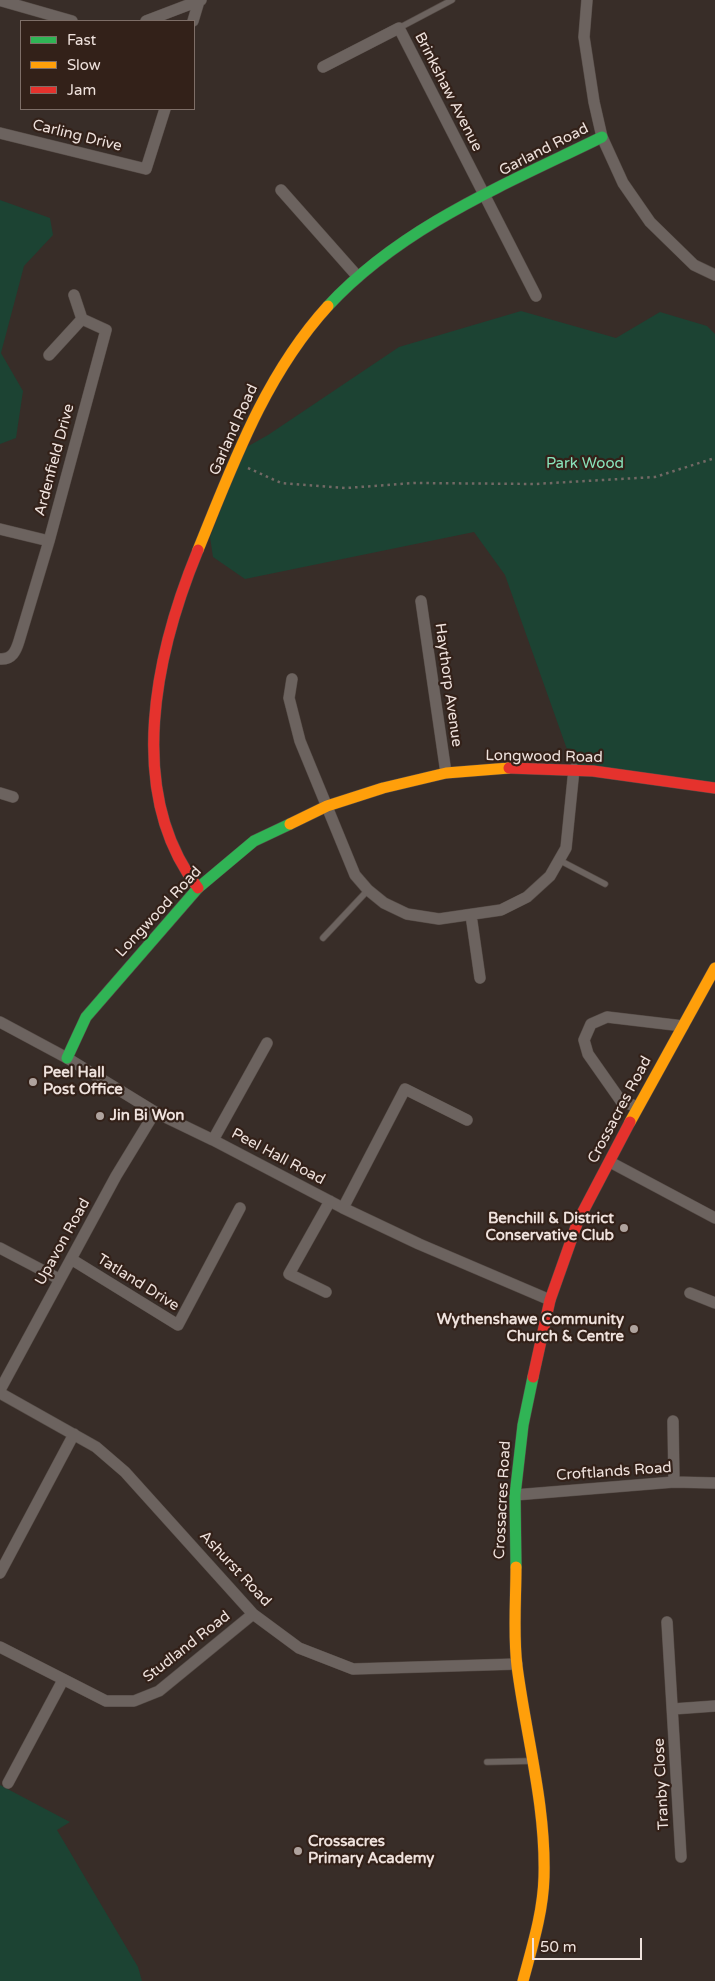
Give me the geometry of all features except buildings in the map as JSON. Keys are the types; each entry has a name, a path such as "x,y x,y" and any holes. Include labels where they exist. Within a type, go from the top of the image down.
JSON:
{"street":[{"path":"149,20 200,0"},
{"path":"193,20 200,0"},
{"path":"587,0 584,37 588,68 602,137 623,183 650,222 694,265 715,275"},
{"path":"2,1 68,20"},
{"path":"323,67 398,28"},
{"name":"Brinkshaw Avenue","path":"398,28 536,296"},
{"name":"Carling Drive","path":"0,133 146,169 165,110"},
{"name":"Garland Road","path":"198,888 188,876 174,848 162,812 155,770 153,731 156,688 172,616 192,562 246,435 271,385 300,340 326,307 358,277 397,246 484,197 602,137"},
{"path":"281,190 358,277"},
{"path":"49,355 82,319 74,295"},
{"name":"Ardenfield Drive","path":"0,659 10,657 16,650 49,541 106,330 82,319"},
{"path":"0,529 49,541"},
{"name":"Haythorp Avenue","path":"421,601 446,773"},
{"path":"292,679 289,698 298,732 356,875 368,890 384,903 407,914 439,919 471,915 501,910 527,897 550,876 566,848 574,769"},
{"name":"Longwood Road","path":"68,1058 86,1017 198,888 254,841 327,806 383,788 446,773 510,768 574,769 715,788"},
{"path":"0,793 13,797"},
{"path":"471,915 480,978"},
{"name":"Crossacres Road","path":"523,1981 541,1912 544,1877 543,1841 536,1782 517,1664 516,1495 522,1425 550,1300 582,1212 715,968"},
{"path":"638,1108 620,1101 588,1054 584,1040 591,1024 607,1017 683,1026"},
{"name":"Peel Hall Road","path":"0,1022 68,1058 156,1112 214,1140 343,1208 419,1244 550,1300"},
{"path":"214,1140 266,1043"},
{"path":"343,1208 405,1089 467,1120"},
{"name":"Upavon Road","path":"0,1390 116,1176 156,1112"},
{"path":"610,1162 715,1218"},
{"path":"326,1292 289,1274 330,1201"},
{"name":"Tatland Drive","path":"71,1259 178,1326 240,1208"},
{"path":"0,1248 59,1279"},
{"path":"690,1293 715,1303"},
{"name":"Ashurst Road","path":"0,1393 96,1447 125,1472 253,1614 299,1648 353,1669 517,1664"},
{"path":"673,1420 674,1482"},
{"path":"0,1573 74,1434"},
{"name":"Croftlands Road","path":"516,1495 674,1482 715,1483"},
{"name":"Studland Road","path":"0,1647 106,1701 134,1701 159,1691 253,1614"},
{"name":"Tranby Close","path":"667,1622 681,1857"},
{"path":"8,1783 62,1680"},
{"path":"673,1709 715,1706"}],"lane":[{"path":"398,28 452,0"},
{"path":"559,860 605,884"},
{"path":"323,938 368,890"},
{"path":"487,1762 532,1762"}],"path":[{"path":"236,462 281,482 346,488 414,483 535,484 656,477 715,458"}],"green space":[{"path":"0,200 50,218 53,235 24,266 1,353 23,391 16,438 0,444"},
{"name":"Park Wood","path":"521,311 616,338 660,312 707,326 715,334 715,788 574,769 505,575 474,532 245,579 213,557 210,537 245,448 268,435 399,347"},
{"path":"0,1785 70,1822 57,1830 138,1967 142,1981 0,1981"}],"traffic: fast":[{"path":"328,306 357,278 389,252 422,230 493,190 602,137"},
{"path":"67,1058 86,1017 198,888 254,841 290,824"},
{"path":"516,1567 515,1495 523,1425 533,1377"}],"traffic: slow":[{"path":"198,550 238,453 268,391 286,361 328,306"},
{"path":"290,824 327,806 383,788 446,773 509,768"},
{"path":"630,1122 715,968"},
{"path":"516,1567 516,1654 539,1797 544,1850 542,1904 523,1981"}],"traffic: jam":[{"path":"198,550 170,632 160,676 154,721 154,766 161,809 175,850 198,888"},
{"path":"509,768 593,771 715,788"},
{"path":"533,1377 550,1300 578,1221 630,1122"}],"place":[{"name":"Peel Hall Post Office","path":"33,1082"},
{"name":"Jin Bi Won","path":"100,1116"},
{"name":"Benchill & District Conservative Club","path":"624,1228"},
{"name":"Wythenshawe Community Church & Centre","path":"634,1329"},
{"name":"Crossacres Primary Academy","path":"298,1851"}]}
